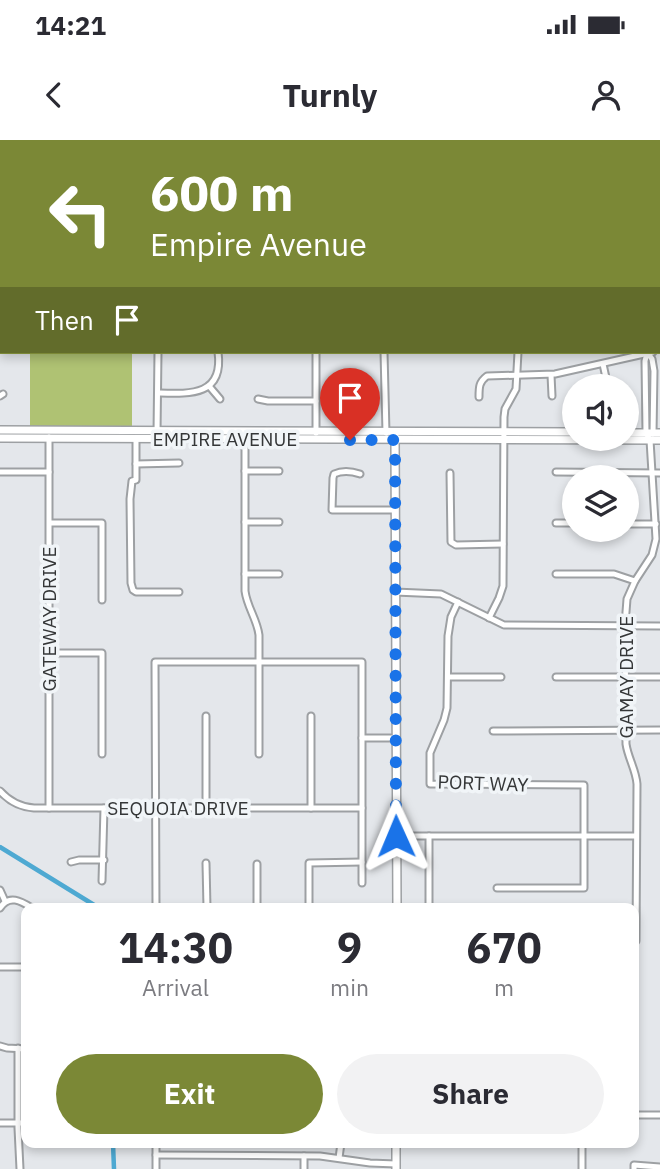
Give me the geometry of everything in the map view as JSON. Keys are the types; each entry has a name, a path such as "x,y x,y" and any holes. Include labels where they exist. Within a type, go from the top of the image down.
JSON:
{"main road":[{"name":"EMPIRE AVENUE","path":"0,430 136,439 157,435"},
{"name":"EMPIRE AVENUE","path":"503,436 562,433"},
{"name":"EMPIRE AVENUE","path":"0,438 50,435 652,434 660,440"},
{"path":"395,436 397,903"},
{"path":"396,1148 396,1166"}],"street":[{"path":"157,435 158,354"},
{"path":"158,393 198,392 209,386 218,372 218,354"},
{"path":"316,354 316,436"},
{"path":"384,354 386,436"},
{"path":"489,618 503,586 503,436 505,409 516,389 518,354"},
{"path":"479,397 479,387 487,376 551,375 641,354"},
{"name":"GAMAY DRIVE","path":"636,903 636,774 627,752 625,730 625,625 627,599 652,555 656,538 652,473 653,371 650,354"},
{"path":"603,364 605,374"},
{"path":"551,375 552,396"},
{"path":"209,386 220,399"},
{"path":"258,399 316,401"},
{"name":"GATEWAY DRIVE","path":"49,808 50,435"},
{"path":"245,435 245,574 247,603 258,628 258,754"},
{"path":"136,439 136,480 132,481 130,499 131,583 136,592 179,592"},
{"path":"136,464 179,463"},
{"path":"245,471 279,471"},
{"path":"360,474 340,471 334,474 332,510 395,510"},
{"path":"0,472 49,472"},
{"path":"556,472 660,473"},
{"path":"450,473 451,542 456,545 503,544"},
{"path":"245,522 279,522"},
{"path":"50,523 102,523 102,600"},
{"path":"556,523 562,523"},
{"path":"639,523 656,524"},
{"path":"245,574 279,574"},
{"path":"556,574 614,574 635,581"},
{"path":"395,592 436,593 496,622 511,625 660,626"},
{"name":"PORT WAY","path":"458,602 449,626 447,708 430,753 430,785 584,785 584,836"},
{"path":"50,653 102,653 102,754"},
{"path":"156,903 155,662 362,662 362,883"},
{"path":"448,677 501,677"},
{"path":"556,677 660,677"},
{"path":"206,716 206,808"},
{"path":"311,716 311,808"},
{"path":"493,731 660,730"},
{"path":"362,738 395,738"},
{"name":"SEQUOIA DRIVE","path":"0,791 8,799 23,806 49,808 362,808"},
{"path":"102,881 104,808"},
{"path":"396,836 636,836"},
{"path":"429,836 429,903"},
{"path":"497,888 584,888 584,836"},
{"path":"71,862 104,860"},
{"path":"309,903 309,863 362,862"},
{"path":"206,863 206,903"},
{"path":"257,863 257,903"},
{"path":"0,890 5,901"},
{"path":"0,908 5,901 16,900 22,903"},
{"path":"0,967 21,967"},
{"path":"0,1046 21,1048"},
{"path":"18,1048 20,1169"},
{"path":"639,1115 660,1115"},
{"path":"0,1123 18,1123"},
{"path":"156,1148 156,1169"},
{"path":"339,1158 340,1148"},
{"path":"582,1148 582,1169"},
{"path":"156,1155 304,1156 396,1166"},
{"path":"303,1169 304,1156"},
{"path":"634,1169 634,1165 660,1167"}],"green space":[{"path":"30,354 132,354 132,426 30,426"}],"waterway":[{"path":"0,847 91,903"},
{"path":"113,1148 114,1169"}],"route":[{"path":"350,440 395,440 396,836"}]}
